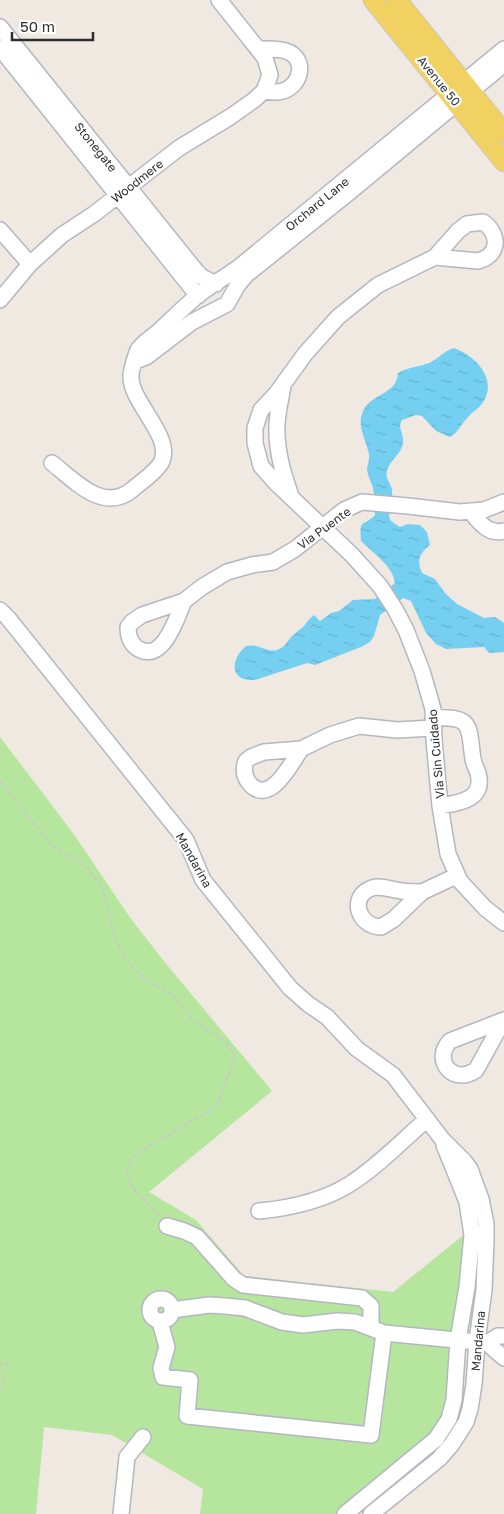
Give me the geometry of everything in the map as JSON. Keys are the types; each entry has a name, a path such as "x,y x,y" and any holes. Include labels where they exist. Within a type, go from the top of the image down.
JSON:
{"main road":[{"name":"Avenue 50","path":"373,0 460,93 504,133"},
{"name":"Avenue 50","path":"397,0 504,162"}],"street":[{"path":"219,0 259,49 268,66 270,75 264,91 282,92 295,84 300,76 300,69 294,55 288,51 259,49"},
{"name":"Stonegate","path":"0,27 7,50 38,84 123,190 214,311"},
{"name":"Orchard Lane","path":"135,361 146,357 192,322 219,310 227,304 246,275 460,93 504,49"},
{"name":"Orchard Lane","path":"52,462 88,490 107,498 118,498 128,493 157,468 163,458 161,442 133,387 131,376 138,349 200,294 216,284 460,93 504,64"},
{"name":"Woodmere","path":"0,300 30,264 62,235 94,214 179,148 254,100 264,91"},
{"name":"Stonegate","path":"123,190 196,271 202,277 216,284"},
{"name":"Via Sin Cuidado","path":"435,257 478,261 485,259 490,256 495,248 498,228 490,227 483,222 467,224 458,231 435,257 378,285 338,318 305,354 283,385 261,410 255,428 255,443 261,466 292,499 352,555 383,590 406,630 422,671 433,709 440,806 448,854 456,876"},
{"path":"0,230 30,264"},
{"name":"Via Sin Cuidado","path":"283,385 277,434 281,468 292,499"},
{"path":"255,434 277,434"},
{"name":"Via Puente","path":"184,601 202,587 227,572 252,565 273,562 323,529 344,510 362,502 460,512 484,510 504,502"},
{"path":"470,511 480,524 490,531 504,531"},
{"name":"Mandarina","path":"0,610 186,840 203,880 290,988 308,1004 327,1016 357,1048 393,1075 442,1139 470,1169 481,1199 486,1224 486,1240 482,1342 466,1422 460,1433 439,1458 371,1514"},
{"path":"301,750 330,735 359,726 397,730 454,718 466,724 470,729 474,763 479,784 477,790 468,800 462,803 440,806"},
{"path":"422,892 456,876 486,908 504,923"},
{"path":"259,1211 292,1207 327,1195 350,1184 427,1119"},
{"name":"Mandarina","path":"345,1514 436,1439 449,1419 454,1400 458,1340 467,1287 472,1235 470,1216 462,1186 442,1139"},
{"path":"167,1226 197,1237 234,1279 244,1285 362,1298 371,1306 378,1330 371,1435 187,1416 190,1380 163,1377 161,1368 167,1348 160,1322 171,1316 172,1310 209,1305 225,1306 245,1308 282,1322 303,1325 337,1321 355,1322 378,1330 482,1342 498,1336 504,1336"},
{"path":"467,1287 484,1290"},
{"path":"482,1342 504,1358"},
{"path":"454,1400 471,1402"},
{"path":"121,1514 127,1457 143,1437"}],"path":[{"path":"0,782 51,845 83,864 95,878 102,888 114,933 124,957 134,969 146,980 174,996 194,1022 221,1038 230,1047 235,1057 218,1102 212,1111 191,1120 140,1152 130,1161 127,1173 133,1188 167,1226"},
{"path":"0,1365 7,1363 3,1385 0,1389"}],"green space":[{"path":"0,737 73,833 131,919 272,1091 149,1192 196,1220 244,1276 393,1292 466,1233 449,1394 445,1413 437,1427 423,1444 337,1514 200,1514 203,1489 112,1435 44,1427 36,1514 0,1514"}],"water":[{"path":"454,348 470,357 483,370 488,386 487,395 482,404 470,415 456,433 450,437 436,431 422,416 416,415 402,420 400,426 403,439 402,446 390,464 387,474 392,493 389,517 391,521 400,527 408,524 420,525 427,532 430,545 420,557 419,564 422,573 435,579 445,593 457,604 484,618 495,617 504,623 504,652 489,653 484,647 446,649 436,644 426,633 411,601 403,598 380,615 374,636 370,642 361,647 315,665 307,663 258,679 249,680 242,678 235,670 235,665 236,658 246,646 251,645 273,651 279,649 314,615 320,621 331,613 339,611 353,600 375,599 395,583 387,565 361,541 361,526 375,515 374,491 367,470 369,455 361,429 362,414 370,402 393,386 398,373 429,363"}]}
